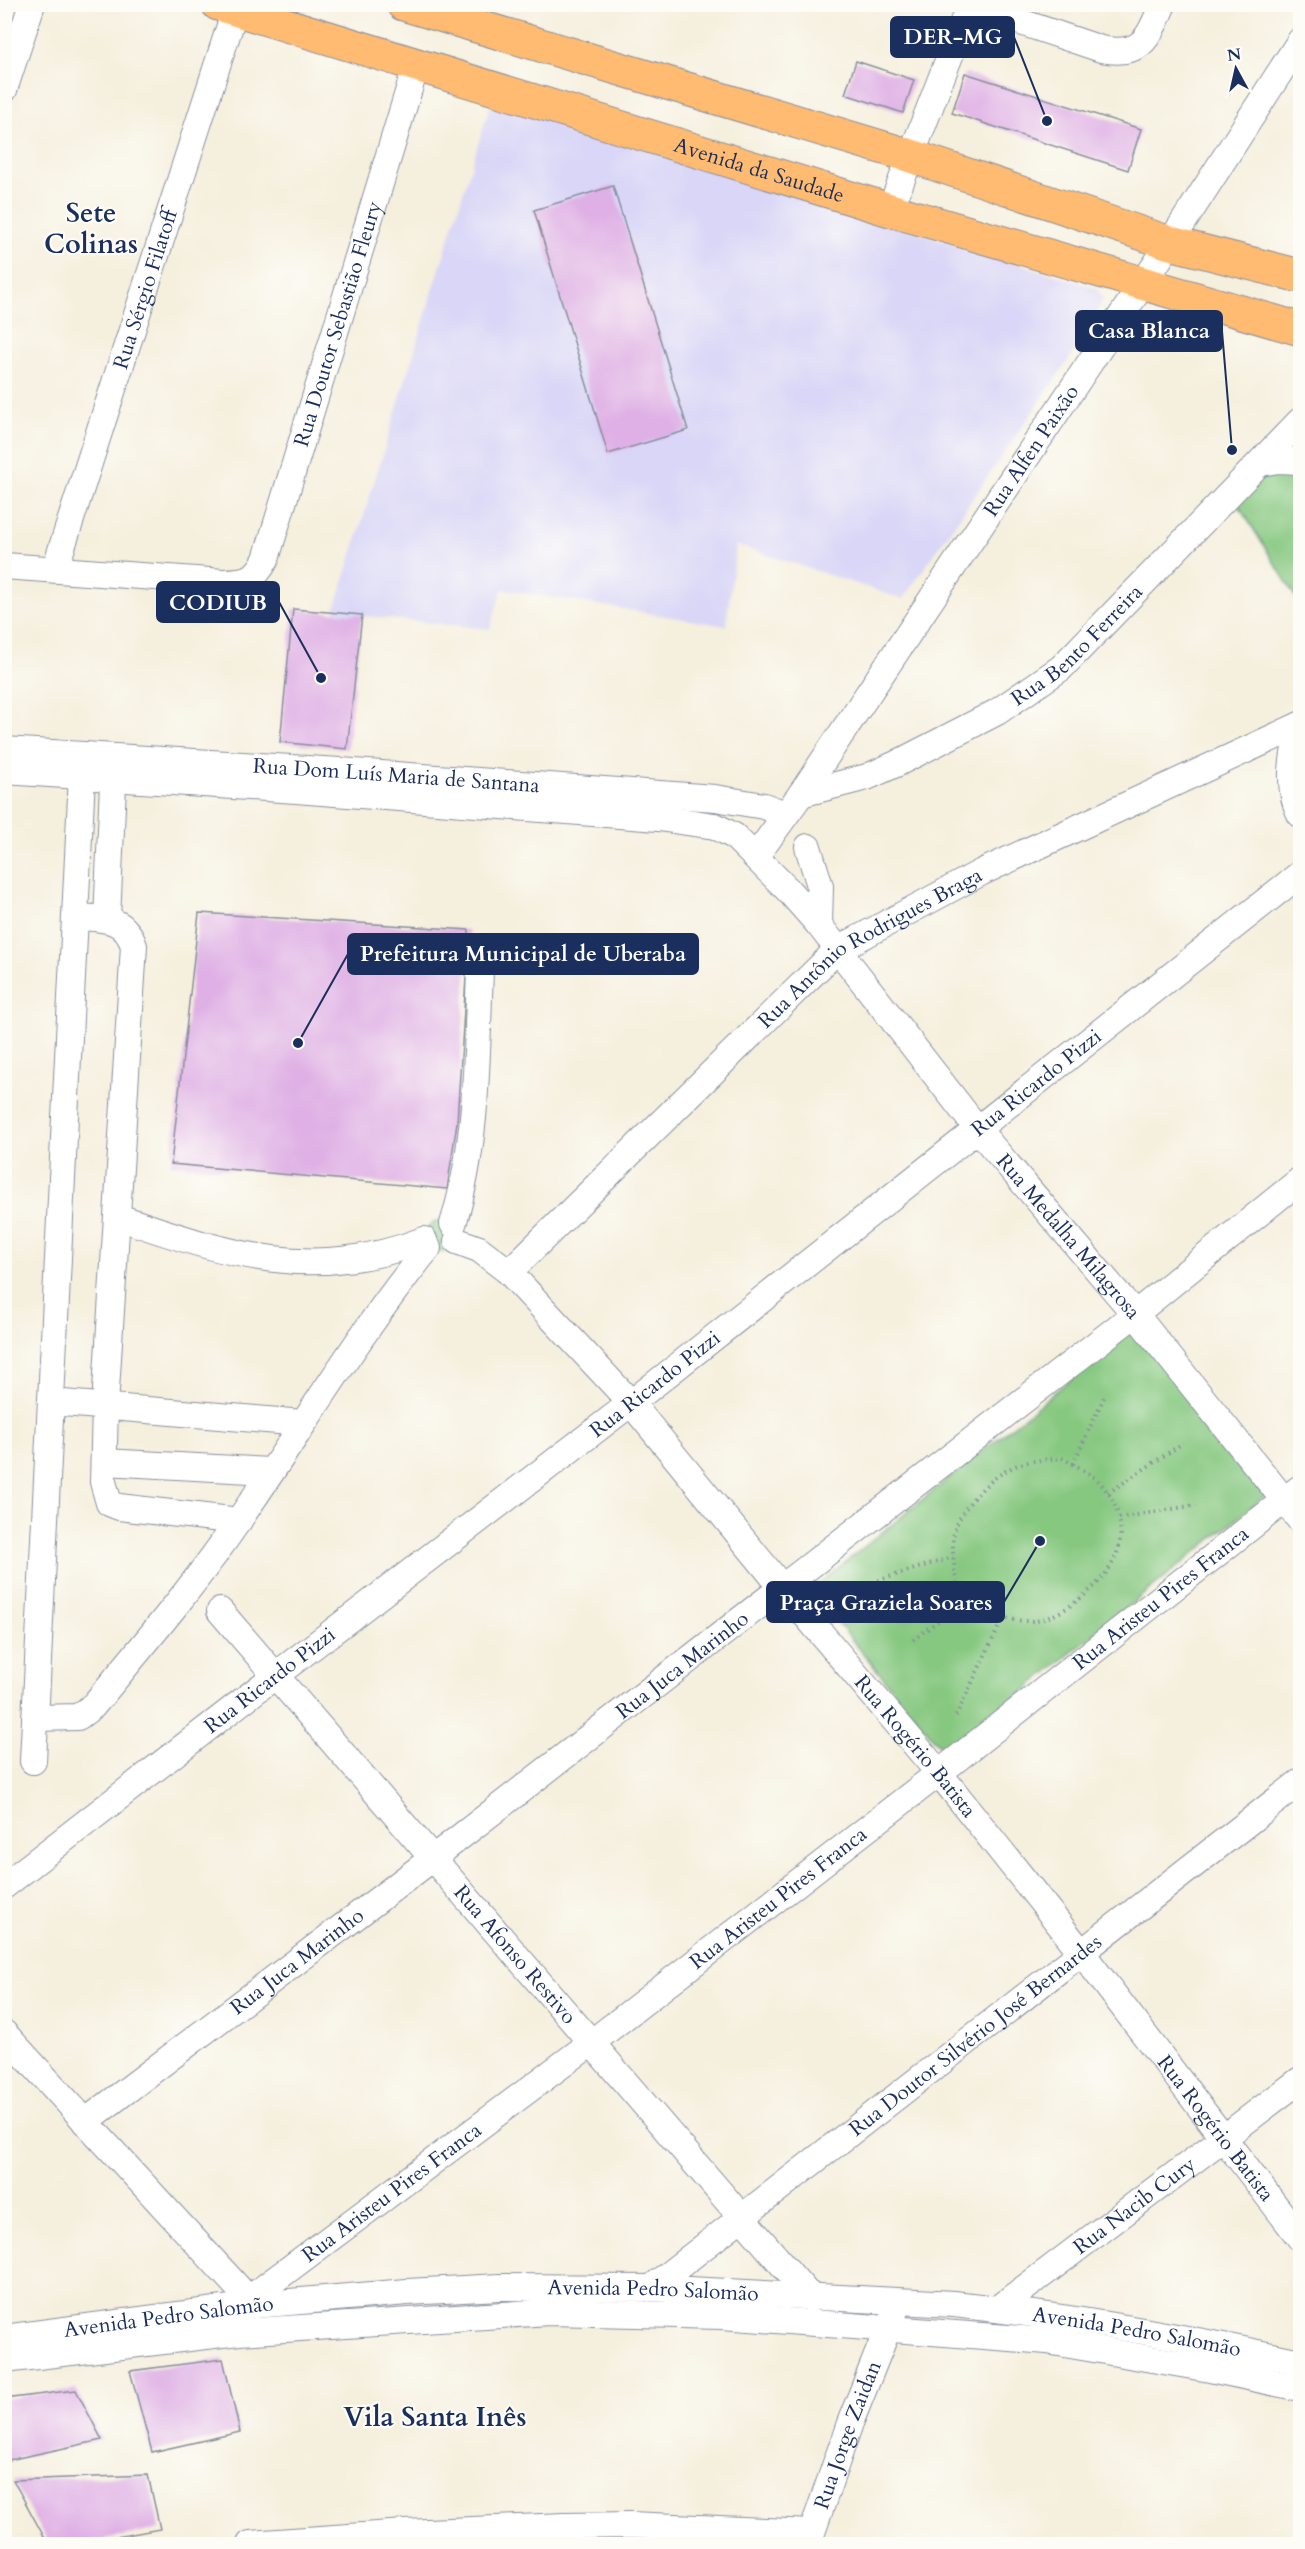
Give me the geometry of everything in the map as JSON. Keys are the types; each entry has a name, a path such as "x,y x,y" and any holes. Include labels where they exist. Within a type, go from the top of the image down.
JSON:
{"main road":[{"path":"403,4 911,156 1170,243 1300,276"},
{"name":"Avenida da Saudade","path":"227,7 890,210 1300,329"}],"street":[{"path":"4,90 32,4"},
{"path":"890,210 970,5 1101,49 1117,52 1131,51 1141,44 1149,35 1163,4"},
{"name":"Rua Sérgio Filatoff","path":"55,569 227,7"},
{"name":"Rua Alfen Paixão","path":"756,856 801,794 1170,243 1300,41"},
{"name":"Rua Doutor Sebastião Fleury","path":"55,569 223,582 252,579 260,572 266,559 416,66"},
{"name":"Rua Bento Ferreira","path":"801,794 867,777 896,764 997,712 1061,668 1262,463 1300,421"},
{"path":"1262,463 1278,460 1300,461"},
{"path":"4,566 55,569"},
{"name":"Rua Antônio Rodrigues Braga","path":"1298,808 1292,773 1300,725"},
{"name":"Rua Antônio Rodrigues Braga","path":"509,1272 837,950 982,872 1300,725"},
{"name":"Rua Dom Luís Maria de Santana","path":"4,750 83,766"},
{"path":"33,1761 83,766"},
{"name":"Rua Dom Luís Maria de Santana","path":"4,771 83,766 340,771 714,798 755,804 785,814"},
{"path":"107,919 114,768"},
{"name":"Rua Dom Luís Maria de Santana","path":"114,768 296,790 689,821 715,826 734,836 756,856 819,925"},
{"path":"808,846 820,886 819,925"},
{"name":"Rua Ricardo Pizzi","path":"4,1887 276,1675 632,1403 979,1131 1300,874"},
{"path":"75,917 107,919 120,924 130,933 134,946 105,1406 105,1494 110,1503 119,1507 239,1521"},
{"name":"Rua Medalha Milagrosa","path":"819,925 979,1131 1295,1503"},
{"path":"455,1233 469,1156 481,949"},
{"name":"Rua Juca Marinho","path":"85,2122 433,1858 781,1586 1135,1314 1300,1180"},
{"path":"118,1217 198,1244 249,1256 301,1263 353,1260 426,1244"},
{"path":"35,1718 68,1719 86,1713 181,1599 239,1521 270,1471 426,1244 424,1231 429,1224 436,1220 445,1220 455,1233"},
{"name":"Rua Rogério Batista","path":"455,1233 509,1272 632,1403 781,1586 939,1773 1082,1953 1300,2238"},
{"path":"51,1402 303,1423"},
{"path":"104,1462 270,1471"},
{"name":"Rua Aristeu Pires Franca","path":"251,2302 591,2043 939,1773 1295,1503"},
{"name":"Rua Afonso Restivo","path":"220,1611 811,2298"},
{"name":"Rua Doutor Silvério José Bernardes","path":"651,2288 1300,1782"},
{"path":"4,2033 251,2302"},
{"name":"Rua Nacib Cury","path":"997,2309 1300,2080"},
{"name":"Avenida Pedro Salomão","path":"4,2338 251,2302 500,2287 651,2288 899,2301 997,2309 1100,2323 1300,2362"},
{"name":"Rua Jorge Zaidan","path":"810,2539 850,2423 899,2301"},
{"name":"Avenida Pedro Salomão","path":"4,2360 239,2332 549,2312 722,2316 1047,2340 1210,2369 1300,2388"},
{"path":"250,2544 405,2533 630,2525 810,2539"},
{"path":"535,2544 564,2526"}],"path":[{"path":"1073,1464 1104,1395"},
{"path":"1108,1493 1183,1443"},
{"path":"1062,1458 1073,1464 1088,1472 1108,1493 1119,1518 1121,1535 1118,1554 1107,1574 1066,1610 1037,1621 1003,1618 978,1610 958,1588 953,1557 956,1527 969,1504 989,1484 1012,1467 1035,1460 1062,1458"},
{"path":"1119,1518 1196,1505"},
{"path":"861,1586 953,1557"},
{"path":"914,1640 968,1598"},
{"path":"956,1716 1003,1618"}],"shaded area":[{"path":"492,99 1096,288 1103,298 1085,336 903,599 736,545 726,626 502,589 490,629 334,613"}],"green space":[{"path":"1300,433 1300,604 1238,504"},
{"path":"437,1221 445,1222 453,1248 444,1251 435,1250 426,1232 430,1225"},
{"path":"1135,1327 1270,1492 946,1754 811,1590"}],"building":[{"path":"856,61 914,80 903,113 845,94"},
{"path":"965,73 1141,129 1128,170 952,113"},
{"path":"613,186 688,430 608,454 534,210"},
{"path":"293,609 362,615 347,749 280,742"},
{"path":"199,913 469,930 457,1122 447,1189 171,1164"},
{"path":"223,2359 240,2432 152,2452 130,2371"},
{"path":"76,2390 102,2440 4,2461 4,2399"},
{"path":"148,2475 160,2529 78,2544 48,2544 13,2480"}],"place":[{"name":"DER-MG","path":"1047,121"},
{"name":"Casa Blanca","path":"1232,450"},
{"name":"CODIUB","path":"321,678"},
{"name":"Prefeitura Municipal de Uberaba","path":"298,1043"},
{"name":"Praça Graziela Soares","path":"1040,1541"}],"district":[{"name":"Sete Colinas","path":"91,228"},
{"name":"Vila Santa Inês","path":"435,2417"}]}
